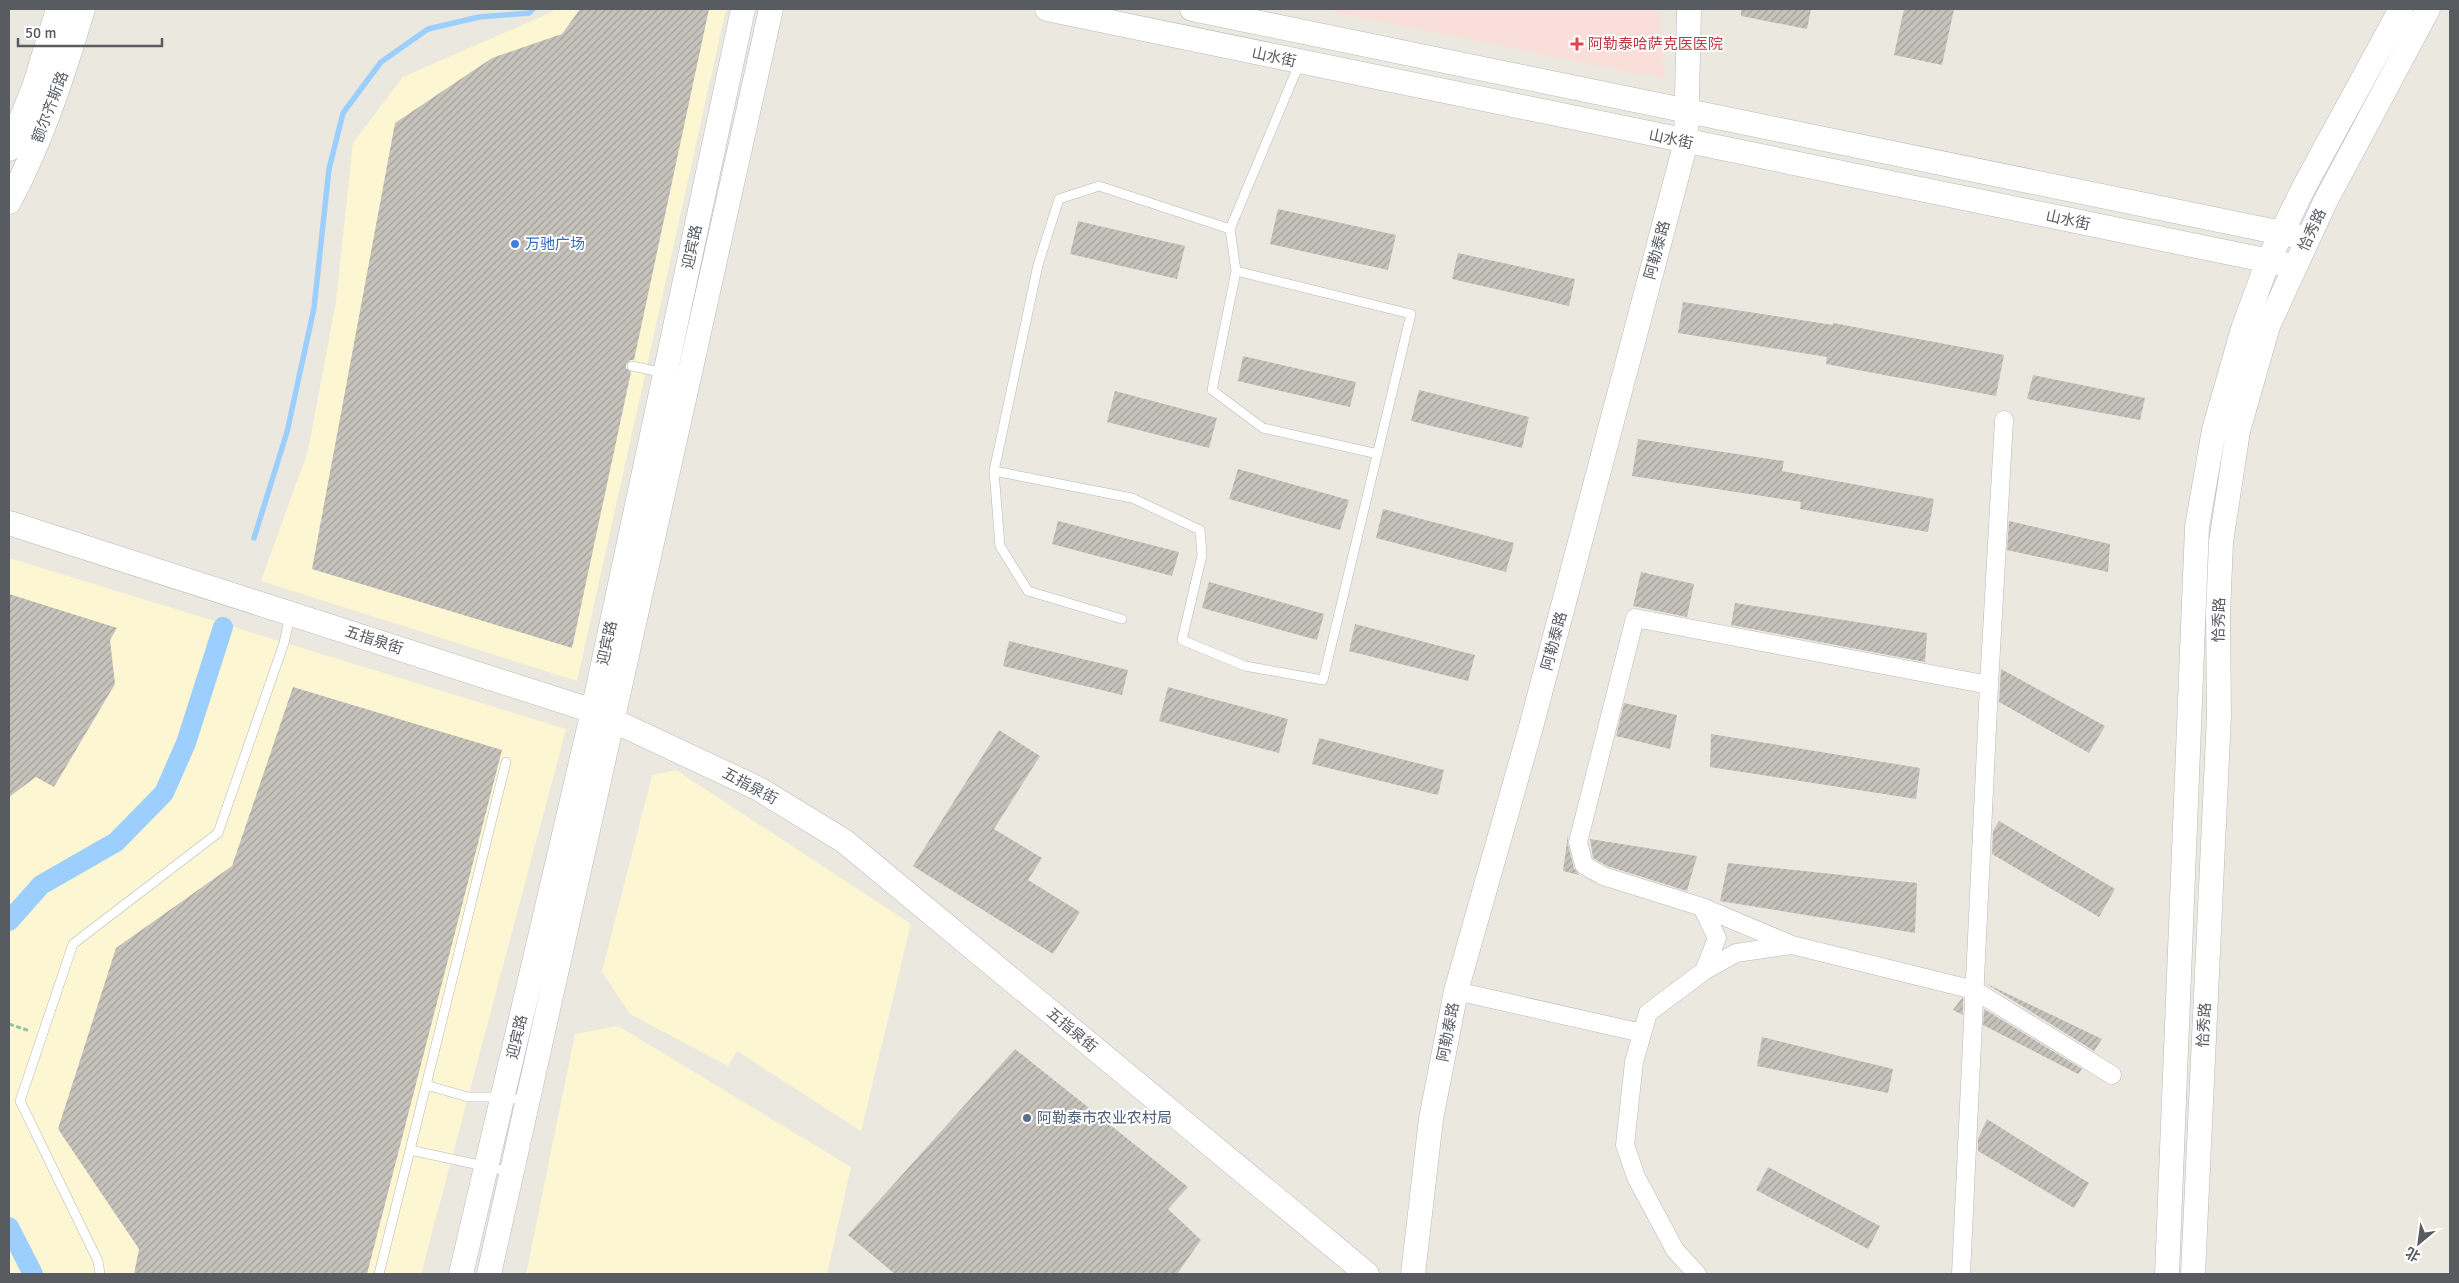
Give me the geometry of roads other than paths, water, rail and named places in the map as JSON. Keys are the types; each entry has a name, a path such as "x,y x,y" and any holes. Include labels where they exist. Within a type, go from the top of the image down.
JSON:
{"main road":[{"name":"额尔齐斯路","path":"9,150 34,87 58,9"},
{"name":"额尔齐斯路","path":"9,202 41,133 63,77 83,9"},
{"name":"迎宾路","path":"489,1274 528,1101 603,715 665,373 743,9"},
{"name":"迎宾路","path":"461,1274 503,1097 603,715 771,9"},
{"name":"山水街","path":"1047,9 1114,19 1300,62 2295,266"},
{"name":"山水街","path":"1192,9 2308,239"},
{"name":"阿勒泰路","path":"1413,1274 1431,1119 1456,991 1531,726 1686,142 1689,9"},
{"name":"恰秀路","path":"2166,1274 2198,527 2214,430 2243,329 2268,260 2401,9"},
{"name":"恰秀路","path":"2193,1274 2218,715 2218,614 2221,542 2238,431 2268,326 2295,266 2324,202 2428,9"},
{"name":"五指泉街","path":"9,523 603,715 760,789 844,841 1367,1274"}],"street":[{"path":"1962,1274 1974,990 2004,420"},
{"path":"1989,686 1635,618 1578,842 1584,865 1603,876 1702,907 1792,944 1974,990 2112,1074"},
{"path":"1702,907 1717,938 1704,971"},
{"path":"1697,1274 1675,1250 1636,1177 1625,1145 1634,1062 1642,1033 1648,1014 1704,971 1736,953 1792,944"},
{"path":"1456,991 1642,1033"}],"lane":[{"path":"1300,62 1230,229 1236,271 1212,390 1263,428 1378,454"},
{"path":"1122,619 1028,591 1000,546 994,471 1038,265 1059,199 1099,186 1230,229"},
{"path":"994,471 1132,498 1200,530 1202,555 1182,640 1245,666 1323,680 1411,314 1236,271"},
{"path":"632,366 665,373"},
{"path":"100,1274 98,1261 20,1101 73,944 218,833 284,643 291,614"},
{"path":"379,1274 506,762"},
{"path":"426,1085 468,1097 503,1097 528,1101"},
{"path":"410,1150 512,1172"}],"waterway":[{"path":"254,538 287,432 314,308 329,169 343,113 381,62 428,29 479,17 529,13 533,9"},
{"path":"9,921 41,885 116,842 164,793 186,743 223,627"},
{"path":"9,1227 33,1274"}],"place":[{"name":"阿勒泰哈萨克医医院","path":"1577,44"},
{"name":"万驰广场","path":"515,244"},
{"name":"阿勒泰市农业农村局","path":"1027,1118"}]}
